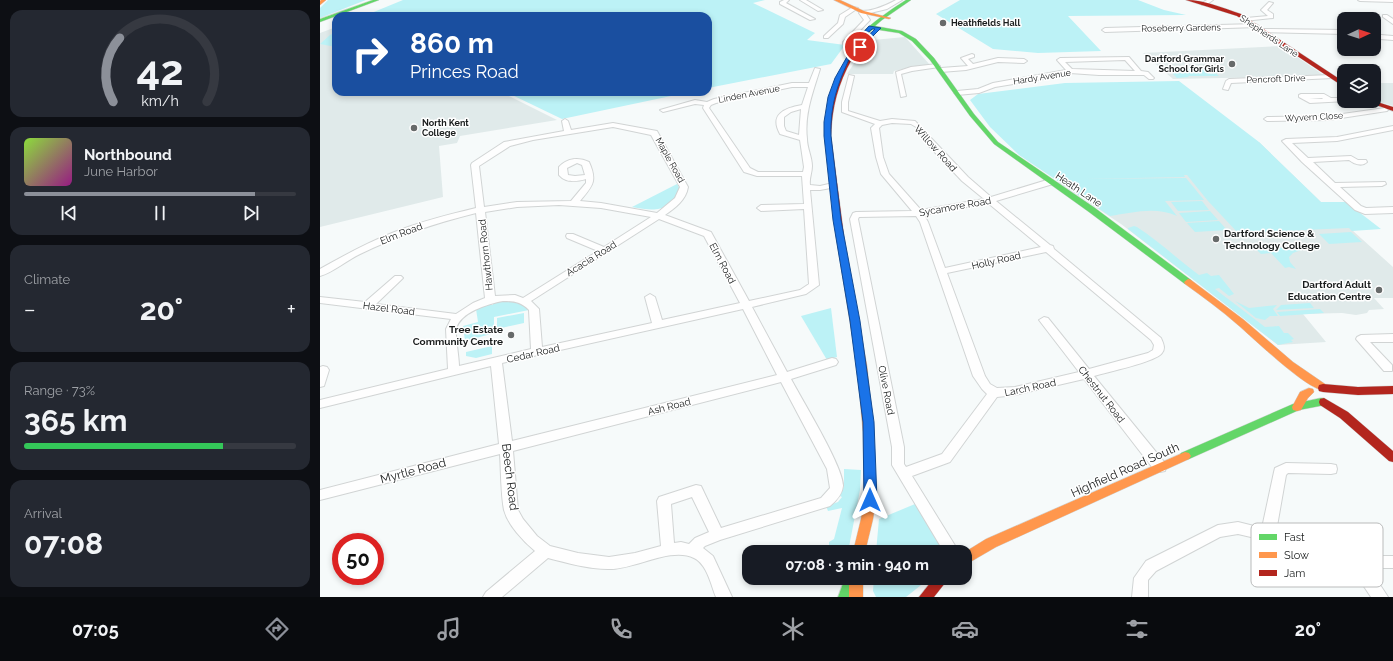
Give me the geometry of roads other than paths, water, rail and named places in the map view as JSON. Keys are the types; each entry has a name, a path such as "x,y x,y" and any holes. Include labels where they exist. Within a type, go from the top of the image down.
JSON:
{"main road":[{"path":"320,4 324,0"},
{"path":"344,12 377,0"},
{"path":"355,12 387,0"},
{"path":"836,0 863,13 887,17 916,0"},
{"path":"860,545 870,500 869,422 855,321 837,220 828,122 833,90 852,50 887,17 910,0"},
{"name":"Shepherds Lane","path":"1188,0 1207,2 1246,20 1337,81"},
{"path":"320,21 332,17"},
{"path":"320,25 332,20"},
{"name":"Heath Lane","path":"875,28 900,32 919,45 939,68 972,115 996,143 1114,226 1209,297 1289,364 1333,394 1334,400 1344,415"},
{"name":"Heath Lane","path":"1289,364 1313,397 1344,415"},
{"path":"1309,391 1313,387 1358,391 1393,390"},
{"name":"Highfield Road South","path":"1297,407 1304,395 1309,391"},
{"name":"Highfield Road South","path":"972,555 991,543 1297,407 1330,402 1358,391"},
{"path":"1344,415 1393,458"},
{"path":"846,597 850,585"},
{"path":"856,585 856,597"},
{"path":"926,597 936,585"}],"street":[{"path":"787,0 782,3 812,19"},
{"path":"802,0 820,10"},
{"path":"826,37 841,22 842,16 885,8 900,0"},
{"path":"1360,0 1393,1"},
{"path":"1246,20 1270,18 1271,16 1264,10 1271,3"},
{"path":"852,50 845,43 864,25 867,20 863,13"},
{"path":"1393,16 1385,16 1393,22"},
{"name":"Roseberry Gardens","path":"1105,30 1259,29 1337,32"},
{"path":"1381,37 1393,38"},
{"path":"971,66 964,58 972,56"},
{"path":"1070,71 1060,60 1127,58 1139,72"},
{"path":"903,96 898,73 911,69 971,66 998,60 1020,63"},
{"path":"761,208 808,206 806,174 808,167 803,139 803,119 804,106 817,69"},
{"name":"Hardy Avenue","path":"957,93 979,91 993,85 1056,75 1070,71 1099,73 1139,72 1146,73 1151,78"},
{"path":"851,76 845,102 845,112 880,124"},
{"name":"Pencroft Drive","path":"1226,88 1229,80 1331,77"},
{"name":"Linden Avenue","path":"663,110 695,102 708,104 714,101 792,85 812,86"},
{"path":"1329,100 1337,100"},
{"path":"708,104 706,108 747,170 757,174 806,174"},
{"path":"803,139 783,132 779,120 783,113 791,109 804,106"},
{"path":"1387,108 1393,115"},
{"name":"Wyvern Close","path":"1267,119 1328,118 1387,108"},
{"path":"565,121 568,132"},
{"name":"Willow Road","path":"880,124 892,121 913,122 918,126 930,143 965,179 1151,333 1160,345"},
{"path":"880,124 875,128 880,157 885,173 919,213 924,222 979,376 985,388 994,393"},
{"name":"Maple Road","path":"480,210 475,165 508,144 568,132 618,125 651,132 655,135 684,188 683,194 677,202 658,216"},
{"path":"1393,128 1337,138 1286,141 1361,210 1393,210"},
{"path":"1305,160 1351,158 1356,162 1363,162"},
{"path":"573,204 589,184 588,176"},
{"path":"1374,177 1389,190"},
{"name":"Sycamore Road","path":"856,215 919,213 992,200 1050,182"},
{"path":"1332,184 1382,184"},
{"path":"806,187 820,188 833,185"},
{"name":"Elm Road","path":"320,272 354,253 397,234 443,218 480,210 527,204 573,204 622,208 658,216 708,234 833,469 836,480 836,490 832,497 825,502 717,535 700,542 693,550"},
{"name":"Cedar Road","path":"320,404 496,361 803,292 814,285 808,206"},
{"name":"Hawthorn Road","path":"480,210 490,300"},
{"name":"Olive Road","path":"856,215 854,219 898,447 898,465 948,545"},
{"name":"Acacia Road","path":"525,300 658,216"},
{"path":"570,236 604,250"},
{"name":"Holly Road","path":"942,270 960,268 1050,248"},
{"path":"367,306 398,278"},
{"path":"650,297 658,325"},
{"path":"453,372 452,324 458,317 474,306 490,300 512,298 525,300 530,304 534,309 537,352"},
{"name":"Hazel Road","path":"320,300 458,317"},
{"name":"Chestnut Road","path":"1044,320 1160,467"},
{"path":"1388,368 1358,335 1393,338"},
{"name":"Larch Road","path":"903,474 946,458 994,393 1015,391 1087,374 1152,356 1158,351 1160,345"},
{"name":"Beech Road","path":"496,361 506,447 511,510 518,523 532,540 546,551 578,560 609,563 635,559 668,550 681,548 693,550"},
{"name":"Ash Road","path":"506,447 784,377 832,362"},
{"path":"320,383 323,370"},
{"name":"Myrtle Road","path":"320,495 506,447"},
{"path":"1270,523 1280,472 1286,468 1332,469"},
{"path":"668,550 664,501 696,490 717,535"},
{"path":"1140,597 1141,578 1151,566 1218,531 1238,528 1251,531"},
{"path":"693,550 704,557 708,562 724,597"},
{"path":"491,597 546,551"},
{"path":"1373,587 1380,597"}],"place":[{"name":"Heathfields Hall","path":"943,23"},
{"name":"Dartford Grammar School for Girls","path":"1232,64"},
{"name":"North Kent College","path":"414,128"},
{"name":"Dartford Science & Technology College","path":"1216,239"},
{"name":"Dartford Adult Education Centre","path":"1379,290"},
{"name":"Tree Estate Community Centre","path":"511,335"}]}
